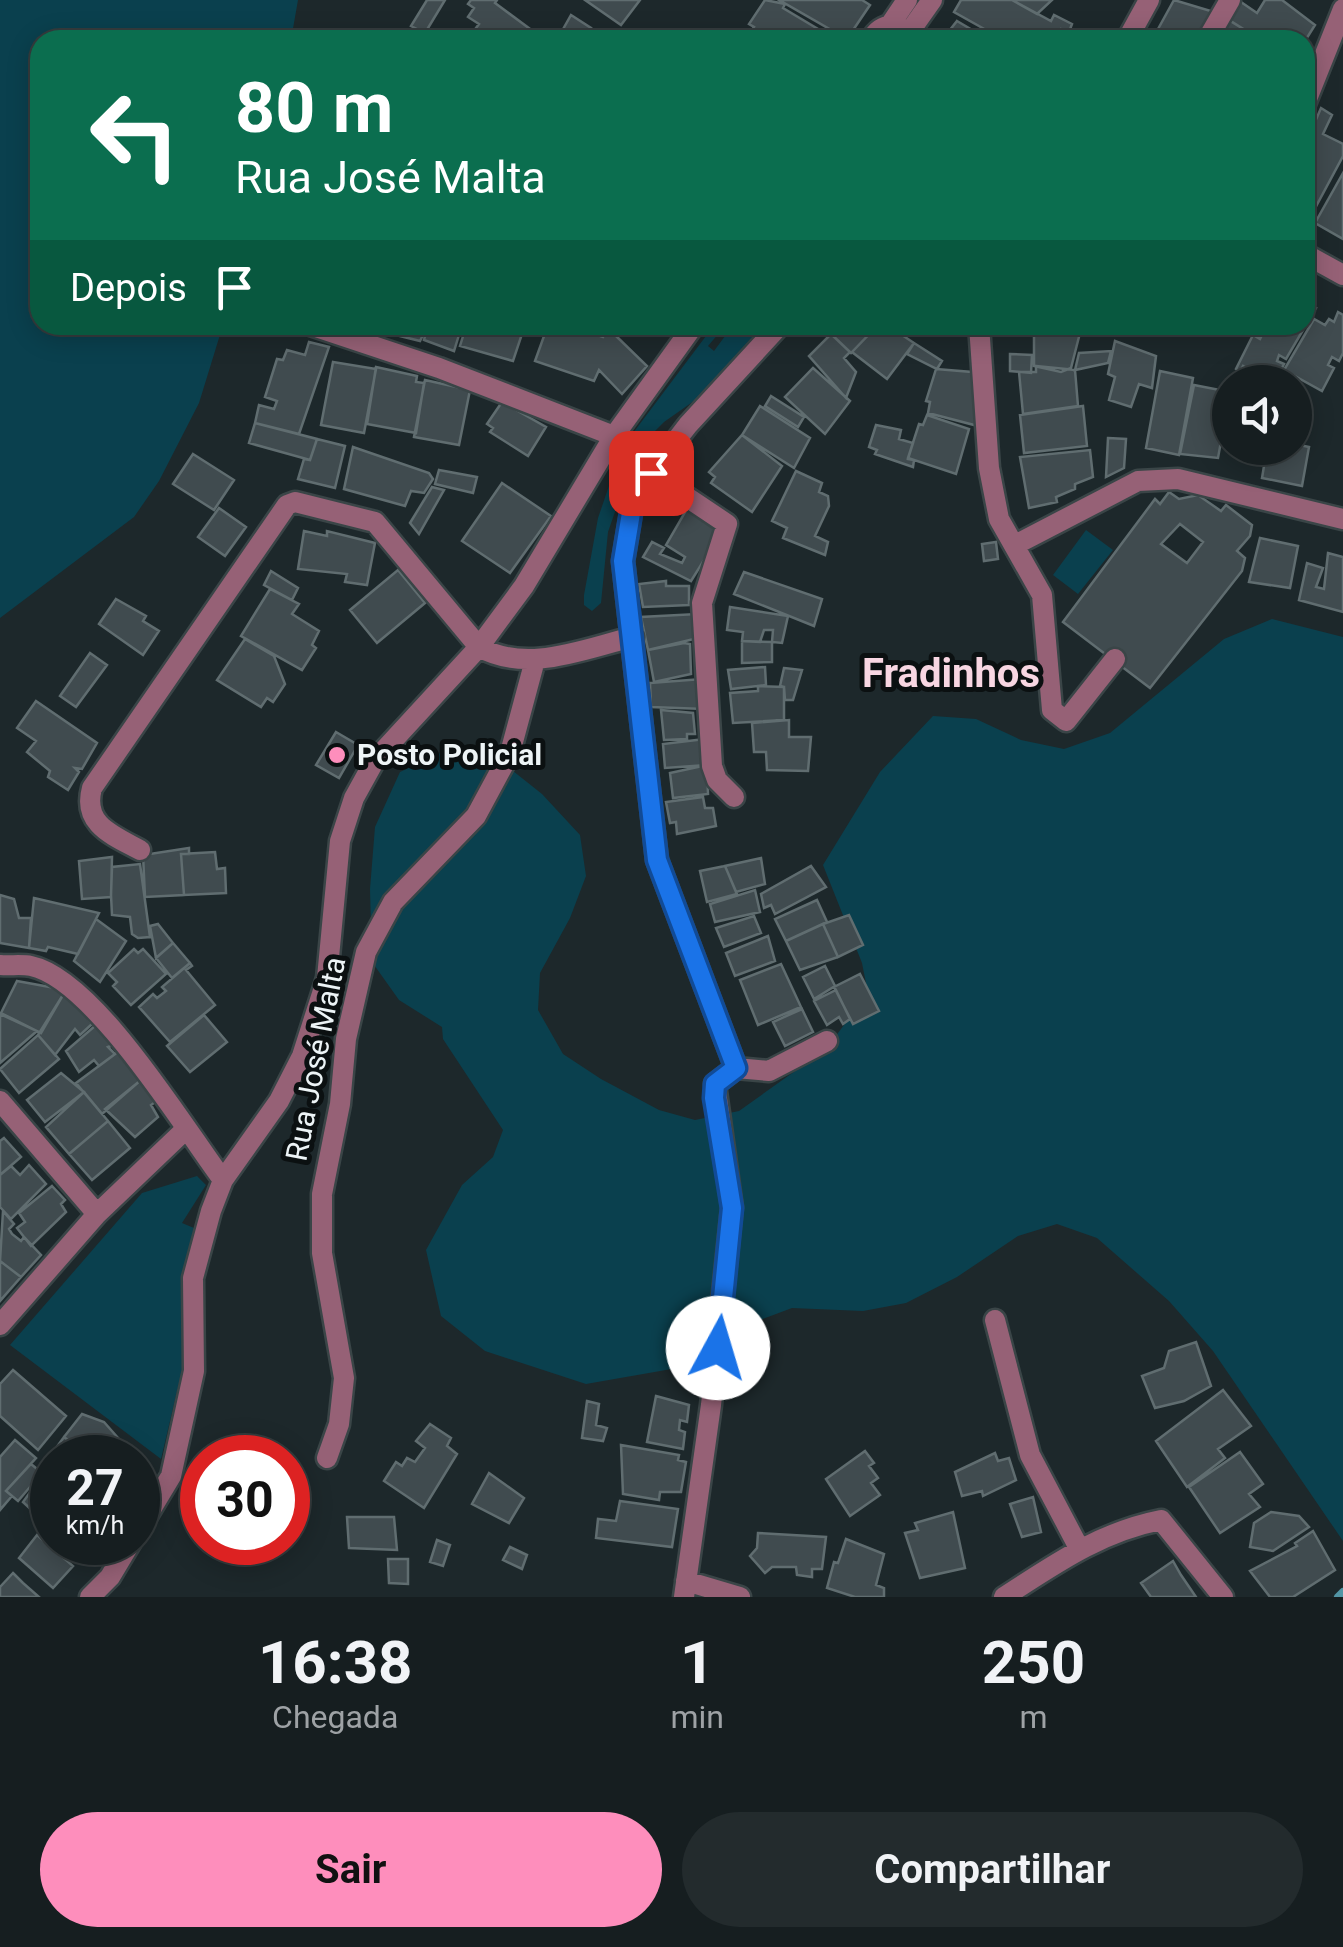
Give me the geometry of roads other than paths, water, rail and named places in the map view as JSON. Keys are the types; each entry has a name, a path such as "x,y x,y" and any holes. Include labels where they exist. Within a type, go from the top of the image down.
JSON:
{"street":[{"path":"903,30 907,0"},
{"path":"906,30 932,0"},
{"path":"1132,30 1149,0"},
{"path":"1214,30 1230,0"},
{"path":"1315,79 1343,9"},
{"path":"1315,260 1343,275"},
{"path":"341,335 439,368 614,436"},
{"name":"Rua José Malta","path":"160,1494 171,1476 194,1371 193,1278 223,1180 278,1101 302,1056 326,978 340,840 354,798 374,760 479,647 534,571 614,436 687,335"},
{"path":"736,1068 657,860 623,561 632,507 651,473 688,425 771,335"},
{"path":"979,335 989,468 999,519 1042,595 1052,710 1057,716 1066,722 1116,660"},
{"path":"651,473 727,524 709,570 702,630 712,766 717,780 734,797"},
{"path":"1016,545 1138,481 1178,479 1343,519"},
{"path":"140,850 96,823 88,803 92,788 287,505 313,506 375,522 479,647 496,656 534,660 634,637"},
{"name":"Rua José Malta","path":"328,1458 339,1424 344,1378 322,1253 322,1194 340,1104 346,1039 366,952 393,902 476,816 510,753 534,660"},
{"path":"0,966 31,966 56,976 79,994 150,1076 223,1180"},
{"path":"740,1597 685,1589 711,1406 732,1208 715,1084 736,1068 769,1071 827,1040"},
{"path":"2,1108 97,1214"},
{"path":"0,1325 97,1214 186,1130"},
{"path":"994,1320 1030,1456 1078,1548"},
{"path":"1004,1597 1078,1548 1122,1528 1161,1520 1223,1597"},
{"path":"90,1597 117,1565"}],"waterway":[{"path":"1338,1597 1343,1592"}],"place":[{"name":"Posto Policial","path":"337,755"}],"district":[{"name":"Fradinhos","path":"951,673"}]}
